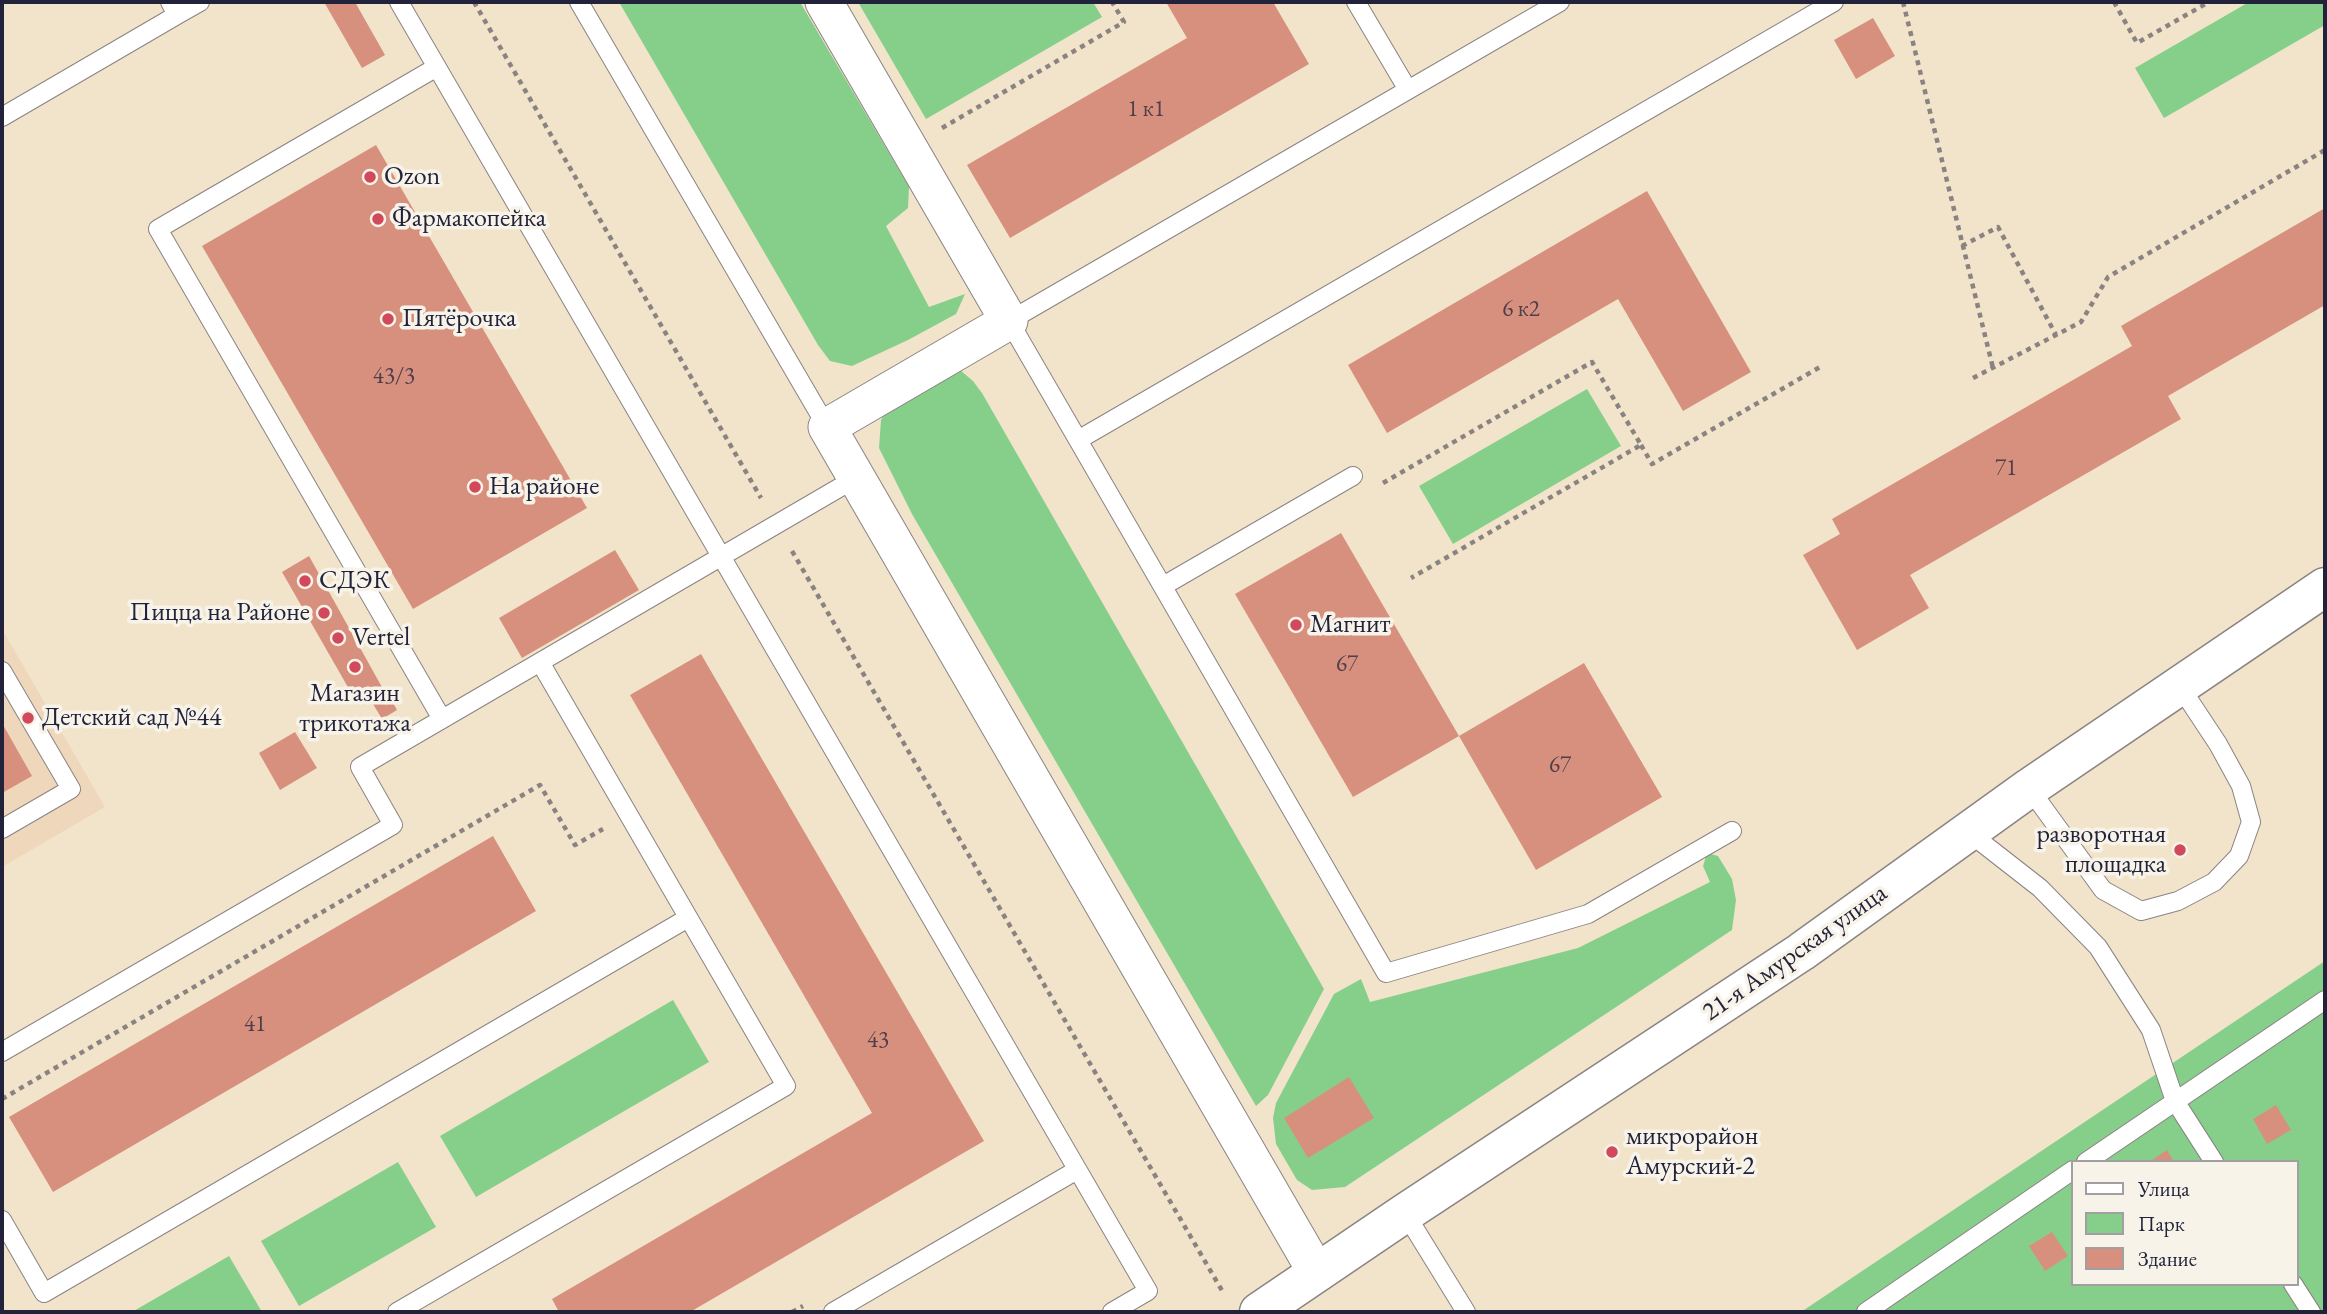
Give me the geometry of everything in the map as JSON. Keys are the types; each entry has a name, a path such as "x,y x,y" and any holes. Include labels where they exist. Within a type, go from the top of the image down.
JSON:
{"main road":[{"name":"21-я Амурская улица","path":"1243,1306 1317,1273 1801,951 1967,831 2325,587"}],"street":[{"path":"824,2 1009,321 827,427 1317,1273"}],"lane":[{"path":"2,117 174,8 200,2"},
{"path":"399,2 1148,1291 1112,1312"},
{"path":"579,2 827,427"},
{"path":"1356,2 1408,90"},
{"path":"1560,2 1009,321 1386,973 1588,914 1732,831"},
{"path":"1078,440 1833,2"},
{"path":"437,67 158,229 442,719"},
{"path":"1163,586 1353,476"},
{"path":"2,1052 393,825 360,767 856,478"},
{"path":"408,1309 786,1086 540,662"},
{"path":"2,671 71,789 2,829"},
{"path":"2029,788 2103,890 2141,911 2179,901 2214,882 2239,856 2251,822 2241,786 2218,744 2179,685"},
{"path":"1967,831 2039,888 2098,947 2151,1030 2175,1101 2213,1160"},
{"path":"2,1220 44,1293 688,918"},
{"path":"2089,1160 2325,1000"},
{"path":"833,1312 1077,1170"},
{"path":"1866,1312 2072,1171"},
{"path":"1405,1213 1466,1312"},
{"path":"2294,1286 2311,1312"}],"path":[{"path":"474,2 777,524 1243,1306"},
{"path":"937,131 1124,22 1112,2"},
{"path":"1903,2 1993,368"},
{"path":"2114,2 2137,43 2209,2"},
{"path":"1973,378 2081,322 2108,277 2325,150"},
{"path":"1962,246 1998,227 2056,335"},
{"path":"1376,487 1592,362 1652,464 1820,367"},
{"path":"1412,578 1641,445"},
{"path":"2,1098 540,785 575,845 612,824"},
{"path":"792,1312 804,1305"}],"shaded area":[{"name":"Детский сад №44","path":"2,629 105,807 2,867"}],"green space":[{"path":"619,2 800,2 909,187 908,208 886,226 929,307 965,294 956,314 852,366 830,361 818,345"},
{"path":"858,2 1093,2 1102,17 926,119"},
{"path":"2249,2 2325,2 2325,25 2164,118 2135,68"},
{"path":"960,370 982,393 1324,989 1268,1095 1256,1106 912,514 879,448 881,420 892,401"},
{"path":"1587,389 1621,446 1453,544 1419,486"},
{"path":"1707,853 1718,856 1732,879 1736,900 1732,930 1345,1187 1312,1190 1297,1180 1276,1144 1273,1118 1276,1103 1334,994 1361,979 1370,1002 1578,948 1710,882 1703,866"},
{"path":"2325,961 2325,1312 1801,1312"},
{"path":"673,1000 709,1062 476,1197 440,1136"},
{"path":"398,1162 436,1227 299,1306 261,1241"},
{"path":"229,1256 262,1312 132,1312"}],"building":[{"path":"324,2 355,2 385,55 362,68"},
{"path":"1166,2 1273,2 1309,64 1010,238 967,165 1187,38"},
{"path":"1873,18 1895,56 1856,79 1834,40"},
{"path":"376,145 587,508 413,609 202,246"},
{"path":"1647,191 1751,372 1683,411 1618,299 1387,433 1348,365"},
{"path":"2325,208 2325,305 2168,396 2181,419 1910,575 1929,608 1857,650 1803,555 1840,534 1832,519 2132,346 2121,326"},
{"path":"1341,533 1459,736 1353,797 1235,594"},
{"path":"615,550 639,590 522,658 499,618"},
{"path":"309,556 383,689 357,703 282,572"},
{"path":"701,654 984,1141 690,1312 559,1312 552,1299 872,1113 630,695"},
{"path":"1584,663 1662,797 1536,870 1459,736"},
{"path":"386,690 397,710 382,719 370,699"},
{"path":"2,723 32,776 2,793"},
{"path":"295,732 317,768 280,790 259,753"},
{"path":"493,836 536,911 53,1192 9,1117"},
{"path":"1349,1077 1374,1118 1308,1158 1284,1118"},
{"path":"2276,1105 2291,1130 2267,1144 2253,1119"},
{"path":"2167,1150 2173,1160 2152,1160"},
{"path":"2052,1232 2068,1256 2045,1271 2029,1246"}],"place":[{"name":"Ozon","path":"370,177"},
{"name":"Фармакопейка","path":"378,219"},
{"name":"Пятёрочка","path":"388,319"},
{"name":"На районе","path":"475,487"},
{"name":"СДЭК","path":"305,581"},
{"name":"Пицца на Районе","path":"324,613"},
{"name":"Магнит","path":"1296,625"},
{"name":"Vertel","path":"338,638"},
{"name":"Магазин трикотажа","path":"355,667"},
{"name":"Детский сад №44","path":"28,718"},
{"name":"разворотная площадка","path":"2180,850"},
{"name":"микрорайон Амурский-2","path":"1612,1152"}]}
